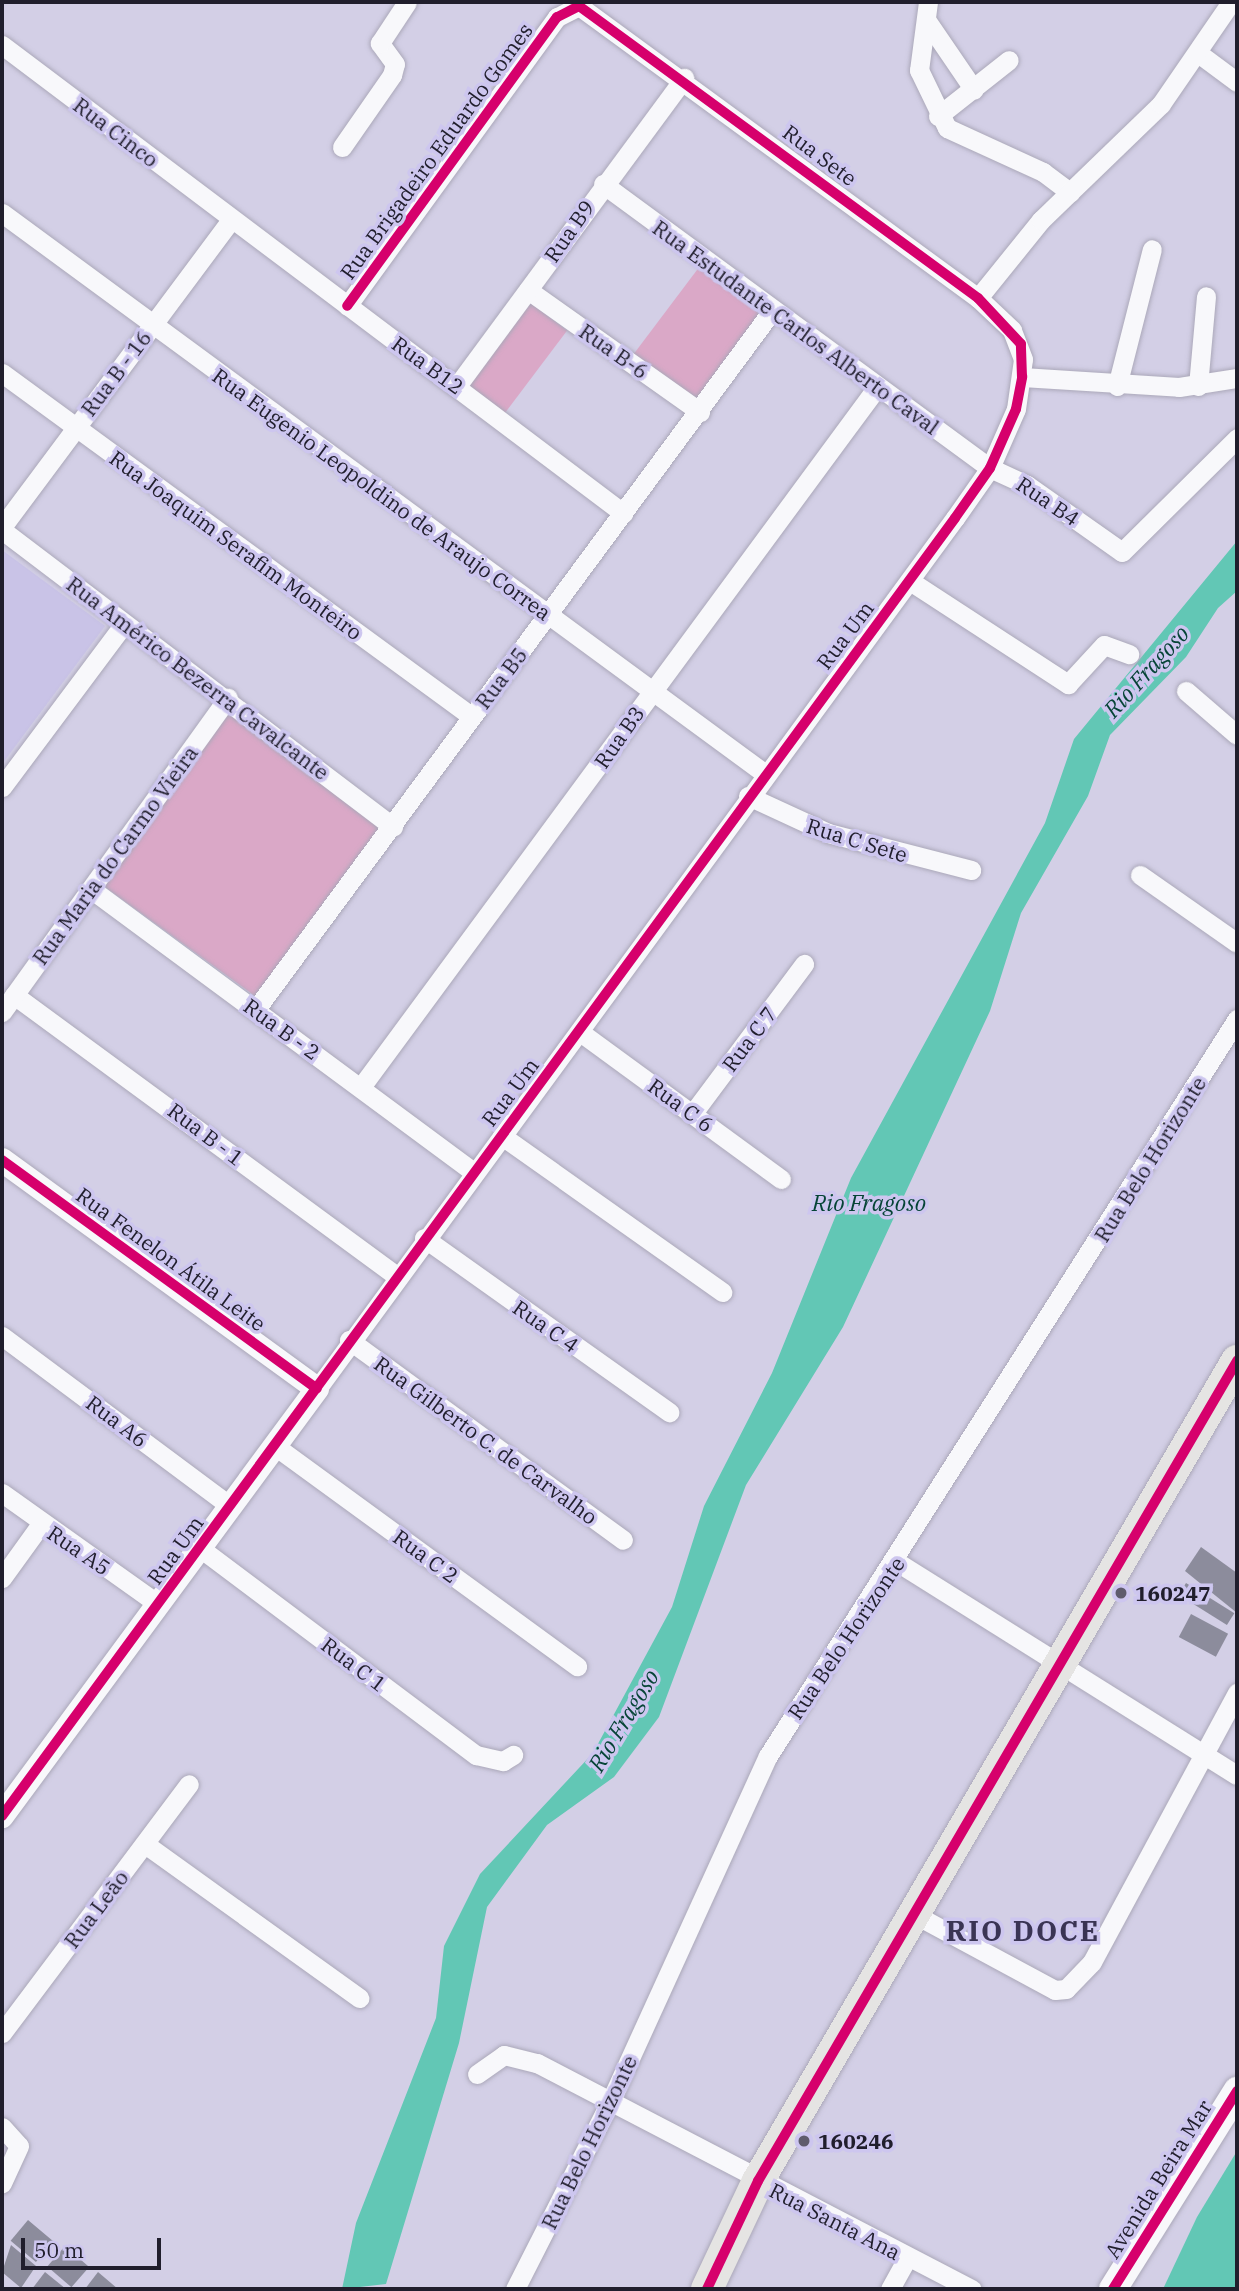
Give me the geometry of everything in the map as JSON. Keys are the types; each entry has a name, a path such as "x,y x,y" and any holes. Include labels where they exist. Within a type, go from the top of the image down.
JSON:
{"main road":[{"path":"707,2289 758,2181 1056,1665 1237,1361"},
{"name":"Avenida Beira Mar","path":"1113,2289 1237,2091"}],"street":[{"path":"342,147 393,75 395,64 380,43 407,2"},
{"path":"978,298 1070,192 1161,104 1231,2"},
{"name":"Rua Sete","path":"557,17 572,6 588,9 978,298 1021,344 1022,377"},
{"path":"928,11 919,69 938,116 959,138 1043,172 1070,192"},
{"path":"928,11 974,90"},
{"name":"Rua Brigadeiro Eduardo Gomes","path":"347,306 557,17"},
{"name":"Rua Cinco","path":"2,45 231,220"},
{"path":"1198,53 1237,82"},
{"path":"938,116 1009,60"},
{"name":"Rua B9","path":"457,386 603,184 684,78"},
{"name":"Rua Estudante Carlos Alberto Caval","path":"603,184 771,313 990,468"},
{"name":"Rua Eugenio Leopoldino de Araujo Correa","path":"2,213 764,774"},
{"name":"Rua B12","path":"231,220 457,386 623,513"},
{"name":"Rua B - 16","path":"2,528 231,220"},
{"path":"1117,386 1152,249"},
{"name":"Rua B-6","path":"527,290 700,412"},
{"path":"1198,386 1206,296"},
{"name":"Rua B5","path":"256,1009 771,313"},
{"name":"Rua Joaquim Serafim Monteiro","path":"2,373 471,716"},
{"path":"1022,377 1117,386 1233,385"},
{"name":"Rua Um","path":"2,1816 317,1389 349,1340 472,1171 502,1136 580,1032 764,774 910,581 990,468 1016,410 1022,377"},
{"name":"Rua B3","path":"361,1087 877,387"},
{"name":"Rua B4","path":"990,468 1027,485 1103,539 1129,550 1237,438"},
{"name":"Rua Américo Bezerra Cavalcante","path":"2,528 124,624 228,698 393,827"},
{"path":"910,581 1055,679 1075,681 1104,645 1129,654"},
{"path":"2,788 124,624"},
{"path":"1186,691 1237,735"},
{"name":"Rua Maria do Carmo Vieira","path":"2,1012 228,698"},
{"name":"Rua C Sete","path":"748,796 828,833 971,870"},
{"path":"1140,875 1237,943"},
{"name":"Rua B - 2","path":"91,889 472,1171"},
{"name":"Rua C 7","path":"693,1114 804,964"},
{"name":"Rua B - 1","path":"14,995 396,1275"},
{"name":"Rua Belo Horizonte","path":"515,2289 611,2101 740,1807 1237,1019"},
{"name":"Rua C 6","path":"580,1032 780,1180"},
{"path":"502,1136 722,1293"},
{"name":"Rua Fenelon Átila Leite","path":"2,1160 317,1389"},
{"name":"Rua C 4","path":"424,1238 669,1412"},
{"name":"Rua A6","path":"2,1336 231,1507"},
{"name":"Rua Gilberto C. de Carvalho","path":"349,1340 624,1540"},
{"name":"Rua C 2","path":"275,1446 577,1666"},
{"name":"Rua A5","path":"2,1493 41,1524 159,1604"},
{"path":"2,1578 41,1524"},
{"name":"Rua C 1","path":"200,1548 476,1755 503,1761 513,1755"},
{"path":"897,1562 1056,1665 1237,1775"},
{"path":"912,1913 1055,1990 1077,1982 1092,1962 1237,1693"},
{"name":"Rua Leão","path":"2,2033 189,1784"},
{"path":"145,1844 359,1998"},
{"name":"Rua Santa Ana","path":"477,2074 489,2060 521,2056 907,2258 972,2289"},
{"path":"2,2127 19,2146 6,2178"},
{"path":"890,2289 907,2258"}],"shaded area":[{"path":"700,266 761,312 694,402 633,355"},
{"path":"528,301 567,330 503,415 464,386"},
{"path":"2,550 105,626 2,764"},
{"path":"228,707 385,821 257,997 100,883"}],"water":[{"name":"Rio Fragoso","path":"1237,541 1237,591 1218,608 1186,657 1110,735 1088,796 1021,913 990,1011 843,1327 746,1485 659,1717 614,1777 547,1825 487,1907 459,2043 386,2284 342,2289 356,2223 436,2018 444,1946 480,1874 593,1753 672,1607 704,1506 772,1373 851,1178 1045,823 1074,739"},
{"path":"1237,2151 1237,2289 1163,2289 1197,2217"}],"building":[{"path":"1201,1547 1237,1573 1237,1613 1185,1571"},
{"path":"1186,1583 1234,1613 1227,1625 1179,1595"},
{"path":"1191,1614 1228,1634 1216,1657 1179,1637"},
{"path":"28,2220 53,2241 36,2262 11,2241"},
{"path":"11,2245 36,2266 21,2288 2,2272"},
{"path":"65,2246 89,2267 71,2287 47,2266"},
{"path":"45,2272 66,2289 32,2289"},
{"path":"98,2272 118,2289 85,2289"}],"cycle path":[{"path":"2,1816 955,518 990,468 1016,409 1022,377 1021,344 978,298 579,6 557,17 347,306"},
{"path":"2,1160 317,1389"},
{"path":"707,2289 758,2181 1237,1361"},
{"path":"1113,2289 1237,2091"}],"place":[{"name":"160247","path":"1121,1593"},
{"name":"160246","path":"804,2141"}],"district":[{"name":"RIO DOCE","path":"1023,1931"}]}
